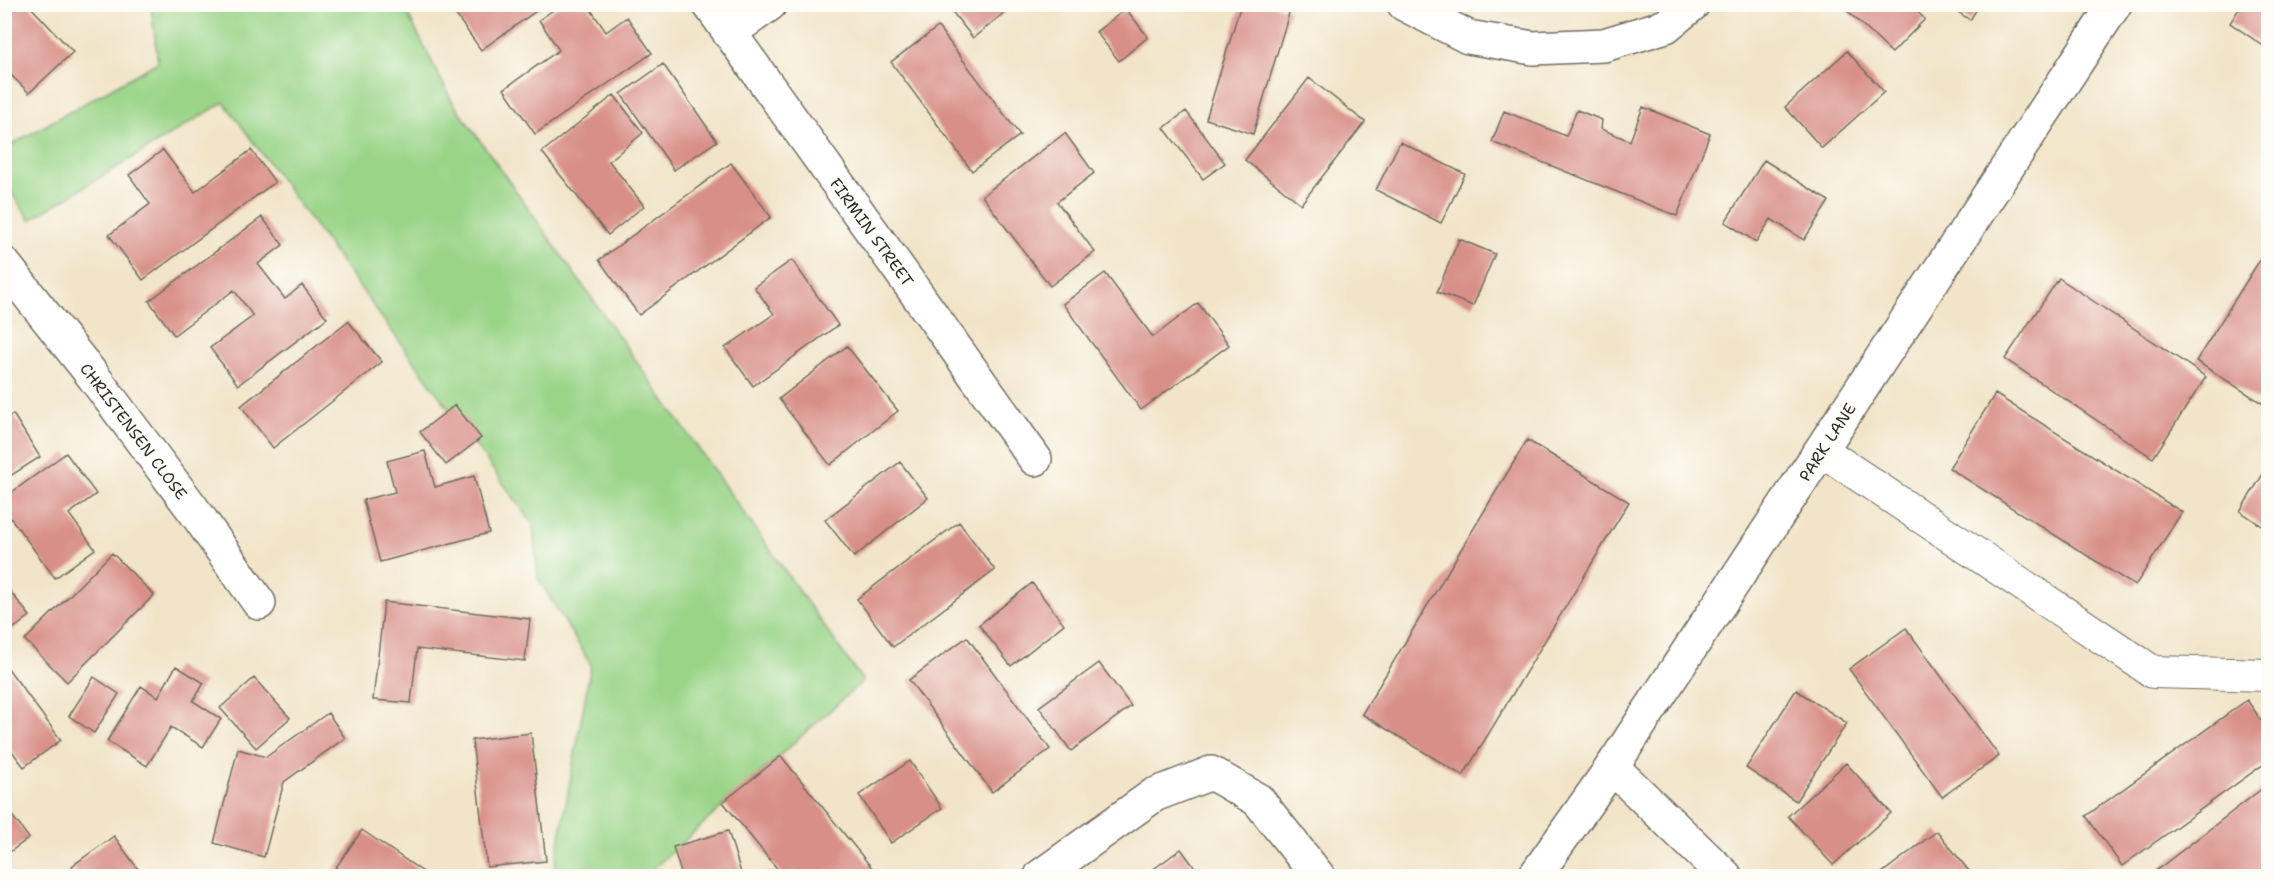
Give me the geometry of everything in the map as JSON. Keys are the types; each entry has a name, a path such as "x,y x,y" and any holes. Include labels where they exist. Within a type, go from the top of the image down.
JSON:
{"street":[{"name":"FIRMIN STREET","path":"709,4 1035,459"},
{"path":"729,33 770,4"},
{"path":"1404,4 1468,37 1533,48 1604,45 1666,26 1693,4"},
{"name":"PARK LANE","path":"1535,876 1612,767 2115,4"},
{"name":"CHRISTENSEN CLOSE","path":"4,264 107,395 198,516 259,603"},
{"path":"1821,450 2153,672 2268,675"},
{"path":"1612,767 1725,876"},
{"path":"1041,876 1154,795 1211,772 1258,800 1318,876"}],"green space":[{"path":"151,5 403,5 452,101 863,681 645,876 553,876 591,665 538,578 533,524 224,102 30,220 5,183 4,149 158,62"}],"building":[{"path":"4,4 28,4 73,52 29,93 4,68"},
{"path":"448,4 546,4 481,50"},
{"path":"562,4 587,4 606,32 627,17 652,53 535,134 504,89 559,50 539,20"},
{"path":"946,4 1015,4 973,38"},
{"path":"1241,4 1271,4 1290,10 1253,134 1206,119"},
{"path":"1840,4 1909,4 1925,19 1892,53"},
{"path":"1946,4 1980,4 1970,20"},
{"path":"2242,4 2268,4 2268,49 2230,23"},
{"path":"1126,9 1148,37 1119,61 1096,32"},
{"path":"938,27 1020,135 972,171 891,62"},
{"path":"1847,51 1884,92 1822,148 1785,107"},
{"path":"663,64 717,141 674,170 621,94"},
{"path":"1309,78 1365,122 1301,204 1245,160"},
{"path":"614,95 643,133 609,161 644,206 608,235 542,152"},
{"path":"1643,107 1710,134 1677,216 1492,142 1504,111 1566,136 1577,110 1602,120 1601,129 1630,141"},
{"path":"1186,111 1225,163 1203,179 1164,128"},
{"path":"1065,133 1094,173 1057,202 1095,252 1050,286 982,196"},
{"path":"1400,142 1465,174 1441,223 1376,190"},
{"path":"163,150 195,192 251,150 275,182 143,280 109,235 150,204 129,175"},
{"path":"1764,160 1829,201 1804,240 1771,219 1756,242 1725,222"},
{"path":"731,163 771,217 639,315 599,260"},
{"path":"262,217 283,245 258,264 285,299 302,285 327,318 238,385 210,348 253,316 234,290 174,335 149,301"},
{"path":"1459,239 1495,254 1473,306 1437,292"},
{"path":"2268,247 2268,407 2196,361"},
{"path":"792,260 838,325 753,386 725,348 774,314 754,287"},
{"path":"1105,273 1153,337 1198,303 1229,345 1141,410 1063,304"},
{"path":"2059,278 2206,377 2153,458 2005,359"},
{"path":"348,321 382,362 273,448 241,406"},
{"path":"847,346 898,411 830,465 779,399"},
{"path":"1995,394 2182,512 2135,586 1949,468"},
{"path":"455,405 481,438 446,465 420,432"},
{"path":"13,414 40,457 4,480 4,420"},
{"path":"1527,440 1629,502 1463,776 1362,714"},
{"path":"425,451 435,487 474,476 489,533 380,562 363,500 395,492 387,461"},
{"path":"66,453 96,494 69,514 95,549 55,578 4,509 4,498"},
{"path":"900,462 928,498 854,557 825,520"},
{"path":"2268,466 2268,530 2240,511"},
{"path":"959,522 995,570 893,647 857,599"},
{"path":"112,553 154,595 67,682 25,640"},
{"path":"1032,583 1064,624 1011,666 979,625"},
{"path":"4,584 30,616 4,636"},
{"path":"384,602 530,619 525,661 417,649 411,703 373,700"},
{"path":"1906,628 1999,756 1942,797 1849,669"},
{"path":"967,637 1050,749 992,792 909,680"},
{"path":"4,663 61,740 24,767 4,741"},
{"path":"1099,663 1131,706 1071,751 1039,707"},
{"path":"176,666 204,683 193,701 221,719 203,747 171,727 147,766 107,741 141,686 158,697"},
{"path":"94,677 119,694 94,733 69,716"},
{"path":"254,678 290,718 256,748 220,708"},
{"path":"1796,690 1847,723 1796,801 1746,768"},
{"path":"2247,700 2268,730 2268,761 2122,866 2086,816"},
{"path":"328,713 345,738 284,782 264,857 214,843 238,749 266,757"},
{"path":"531,733 546,861 487,867 472,740"},
{"path":"781,756 876,873 871,876 783,876 723,802"},
{"path":"910,761 942,808 891,843 859,795"},
{"path":"1846,763 1891,813 1833,865 1788,816"},
{"path":"2268,784 2268,876 2149,876"},
{"path":"4,805 29,838 4,856"},
{"path":"362,830 429,876 330,876"},
{"path":"728,831 742,876 682,876 673,847"},
{"path":"1937,831 1973,876 1878,876"},
{"path":"114,836 143,876 79,876 72,866"},
{"path":"1181,849 1201,876 1144,876"}]}
